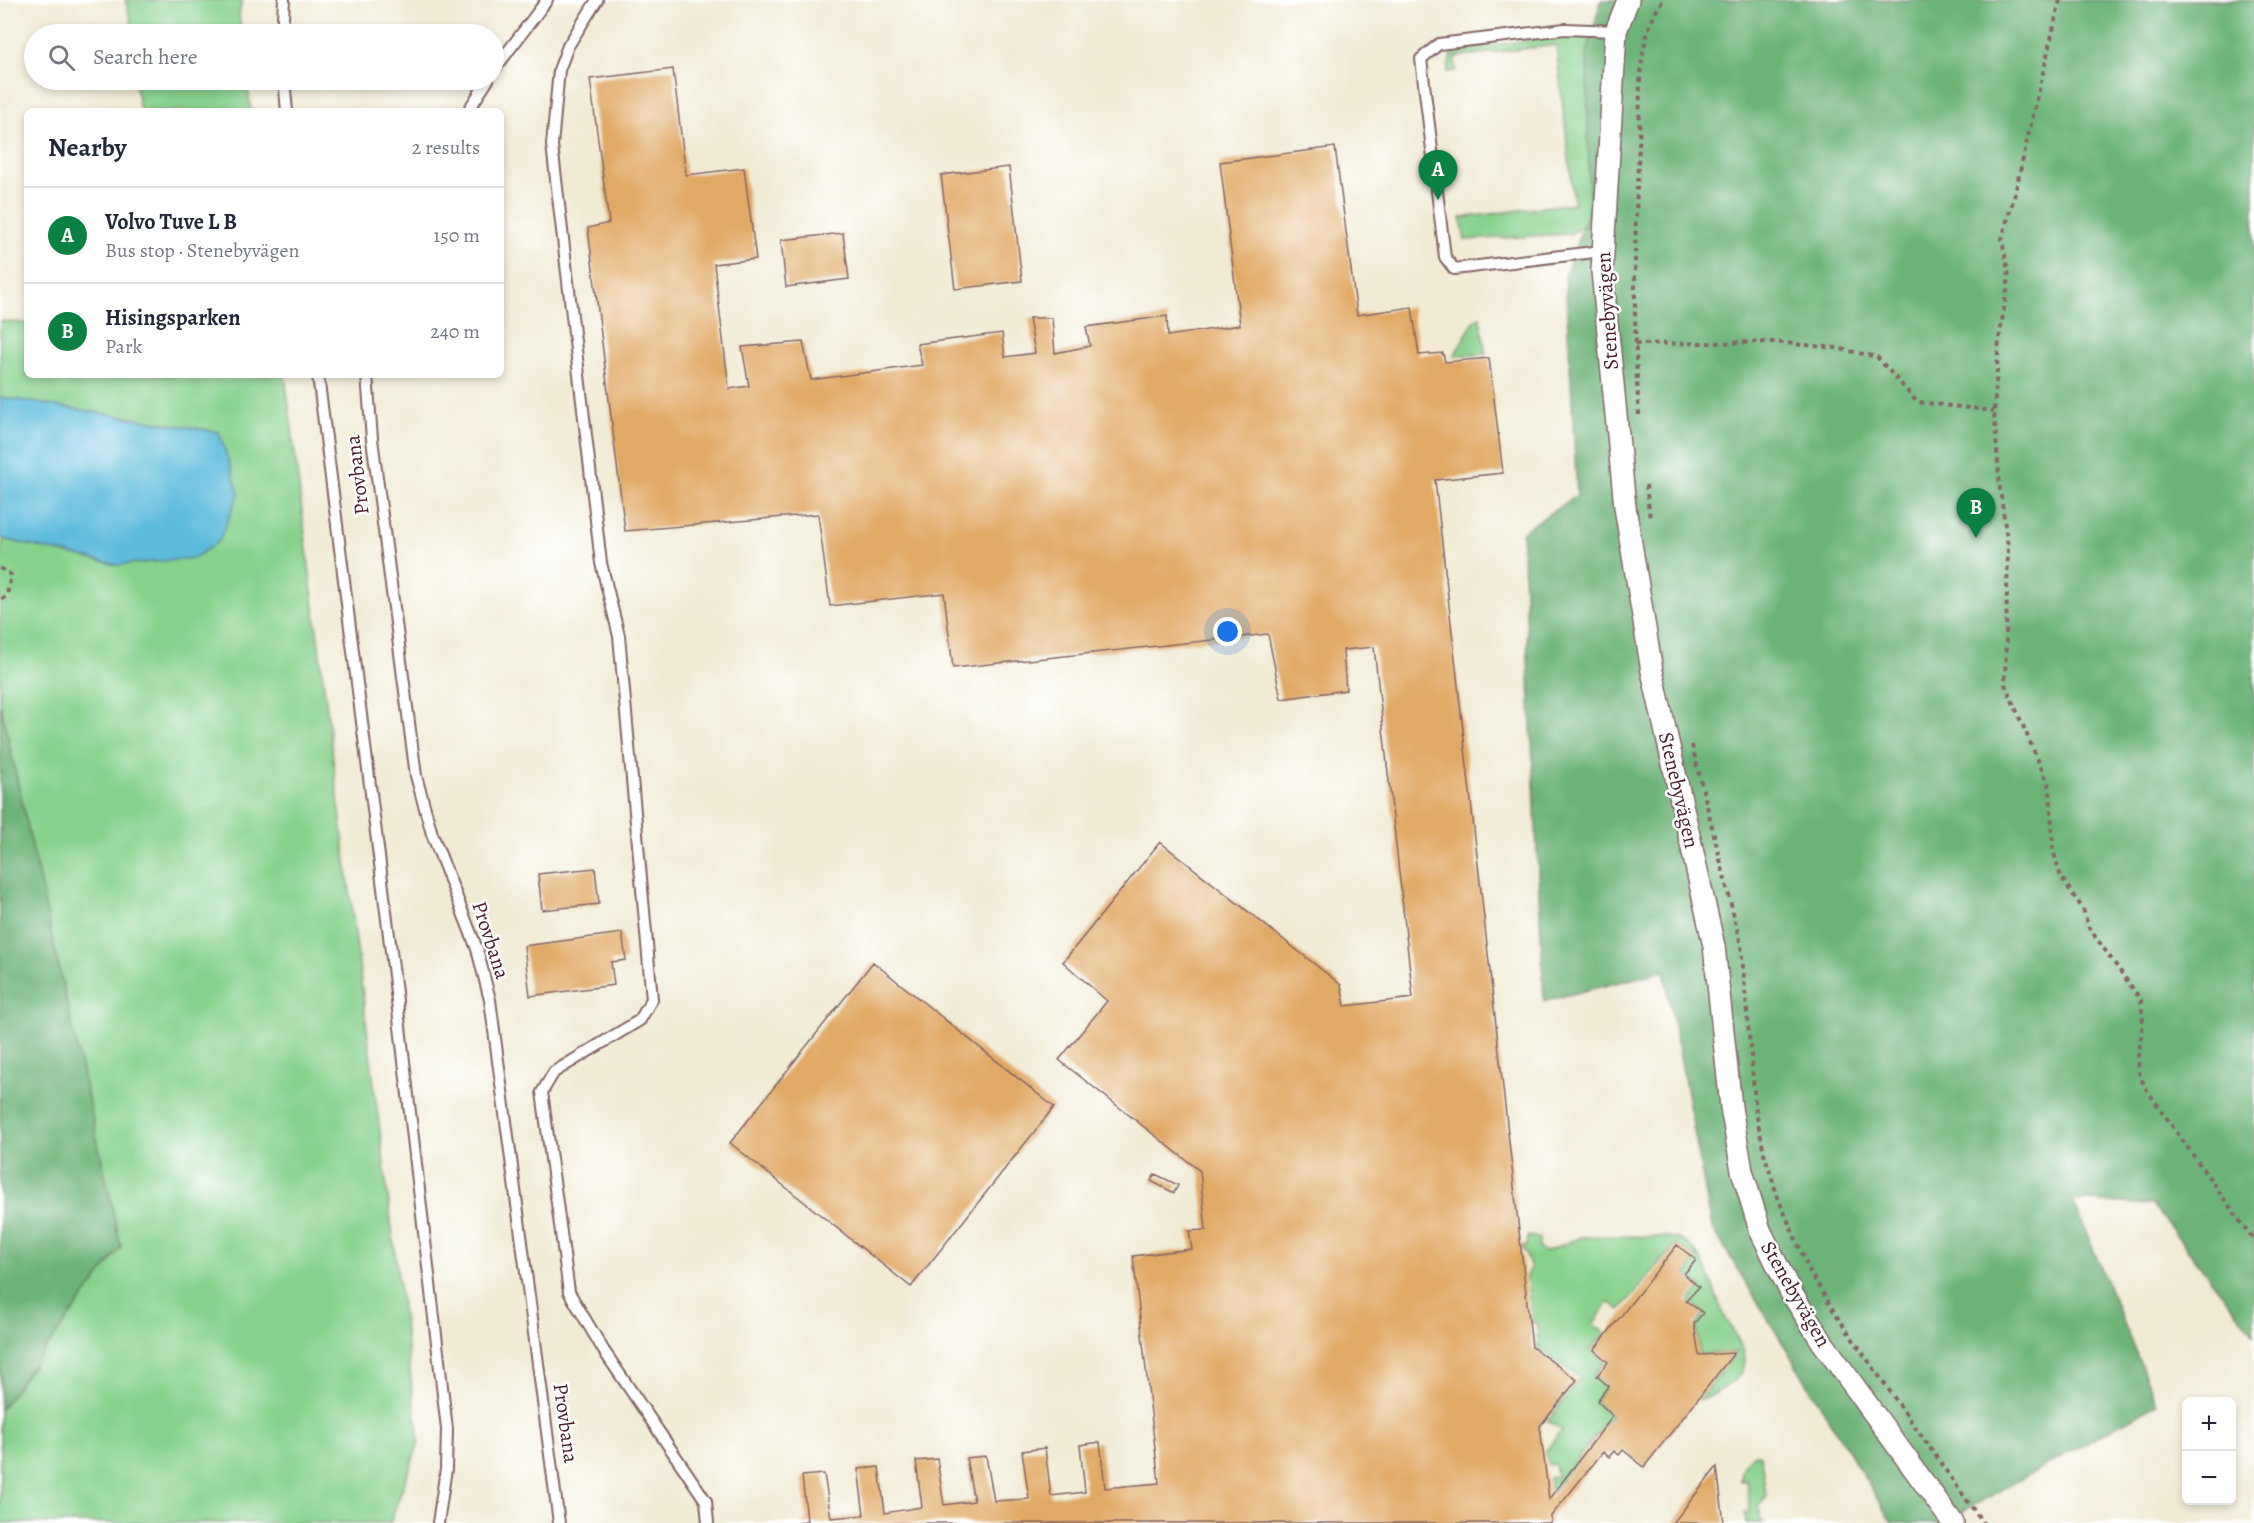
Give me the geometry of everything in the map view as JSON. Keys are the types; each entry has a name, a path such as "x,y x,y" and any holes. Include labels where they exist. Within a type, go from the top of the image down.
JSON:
{"street":[{"name":"Stenebyvägen","path":"1624,2 1616,31 1602,251 1611,375 1633,562 1660,709 1714,946 1731,1107 1747,1192 1767,1248 1795,1300 1953,1523"}],"lane":[{"path":"283,24 285,0"},
{"path":"504,57 547,0"},
{"path":"597,0 568,46 559,70 552,145 601,563 619,636 652,999 640,1020 554,1072 542,1092 569,1292 604,1351 706,1501 708,1523"},
{"path":"1602,251 1454,269 1445,257 1421,59 1438,44 1565,29 1616,31"},
{"path":"285,90 287,108"},
{"path":"470,108 482,90"},
{"name":"Provbana","path":"318,378 394,979 447,1429 444,1496 438,1523"},
{"name":"Provbana","path":"367,378 376,474 416,776 432,834 477,949 490,1000 559,1523"}],"path":[{"path":"1640,424 1633,255 1640,96 1648,33 1662,0"},
{"path":"2060,0 2002,239 2009,277 1999,340 1994,411 2000,489 2008,547 2005,684 2050,788 2053,850 2061,878 2083,909 2089,928 2141,1000 2143,1023 2138,1057 2139,1072 2144,1086 2254,1241"},
{"path":"1635,344 1774,342 1836,348 1876,357 1917,402 1994,411"},
{"path":"1645,477 1652,530"},
{"path":"0,568 11,575 7,595 0,601"},
{"path":"1692,743 1741,945 1756,1112 1764,1154 1778,1198 1810,1272 1838,1318 1983,1523"}],"green space":[{"path":"125,0 242,0 239,15 240,24 132,24"},
{"path":"1601,0 2254,0 2254,1335 2153,1205 2073,1200 2157,1404 1942,1523 1892,1523 1712,1227 1664,971 1544,1001 1522,532 1577,495 1565,275 1589,210 1587,53"},
{"path":"1563,35 1580,35 1591,40 1592,210 1588,219 1576,231 1567,234 1465,240 1461,218 1574,203 1556,45 1455,57 1456,71 1447,72 1451,55 1461,50"},
{"path":"136,90 248,90 251,108 139,108"},
{"path":"1480,317 1486,354 1454,356 1474,321"},
{"path":"0,321 24,323 24,378 285,378 419,1443 390,1523 0,1523 0,1410 121,1247 0,703 0,560 3,539 118,565 219,432 0,397"},
{"path":"0,703 121,1247 0,1410"},
{"path":"1528,1236 1539,1238 1539,1248 1545,1252 1585,1237 1673,1238 1688,1244 1706,1269 1726,1319 1739,1340 1745,1360 1743,1369 1736,1379 1709,1397 1699,1400 1737,1352 1700,1354 1696,1325 1705,1313 1689,1301 1702,1287 1686,1274 1698,1259 1676,1244 1620,1310 1609,1302 1593,1324 1605,1333 1591,1350 1605,1362 1594,1375 1606,1387 1596,1401 1611,1416 1551,1493 1549,1478 1557,1476 1555,1464 1548,1465 1546,1451 1561,1430 1548,1421 1580,1378 1538,1348 1537,1323 1532,1323 1527,1277 1531,1267 1522,1246 1527,1246"},
{"path":"1754,1454 1759,1454 1761,1458 1766,1496 1759,1506 1761,1522 1768,1523 1746,1523 1745,1513 1750,1512 1746,1480 1741,1481 1741,1477 1744,1466"}],"water":[{"path":"0,397 219,432 239,493 219,541 194,558 118,565 3,539 0,536"}],"building":[{"path":"673,69 686,175 744,168 756,259 714,264 729,389 749,386 742,347 803,342 811,380 922,365 917,344 1002,333 1005,357 1035,353 1029,318 1052,318 1055,353 1090,346 1086,327 1167,316 1168,336 1240,325 1220,162 1335,147 1357,315 1412,307 1419,355 1443,353 1445,362 1489,358 1503,473 1435,480 1532,1347 1577,1380 1540,1426 1549,1499 1613,1416 1597,1401 1608,1386 1597,1376 1608,1362 1594,1350 1677,1245 1696,1260 1684,1274 1699,1287 1686,1301 1703,1313 1694,1324 1699,1355 1734,1353 1644,1467 1623,1450 1619,1455 1614,1451 1609,1457 1603,1452 1551,1516 1551,1523 799,1523 807,1520 802,1476 824,1474 831,1518 864,1515 858,1469 879,1467 885,1513 922,1507 916,1461 937,1459 944,1505 974,1501 966,1458 986,1456 994,1501 1029,1499 1022,1451 1045,1448 1051,1496 1085,1492 1080,1445 1100,1442 1105,1488 1159,1483 1133,1256 1192,1249 1189,1231 1206,1230 1200,1171 1059,1060 1107,1001 1063,962 1160,842 1341,985 1345,1006 1413,998 1374,647 1343,650 1346,690 1281,699 1268,634 953,668 944,593 830,606 818,514 625,531 588,228 609,223 590,79"},
{"path":"1009,167 1022,281 955,289 941,175"},
{"path":"843,233 849,279 786,287 781,240"},
{"path":"595,868 599,904 542,910 538,874"},
{"path":"622,933 626,960 611,962 614,985 530,996 524,946"},
{"path":"873,962 1054,1107 911,1287 730,1143"},
{"path":"1155,1174 1178,1185 1174,1193 1151,1181"},
{"path":"1717,1467 1724,1523 1673,1523"}],"place":[{"name":"Volvo Tuve L B","path":"1438,200"},
{"name":"Hisingsparken","path":"1976,538"}]}
